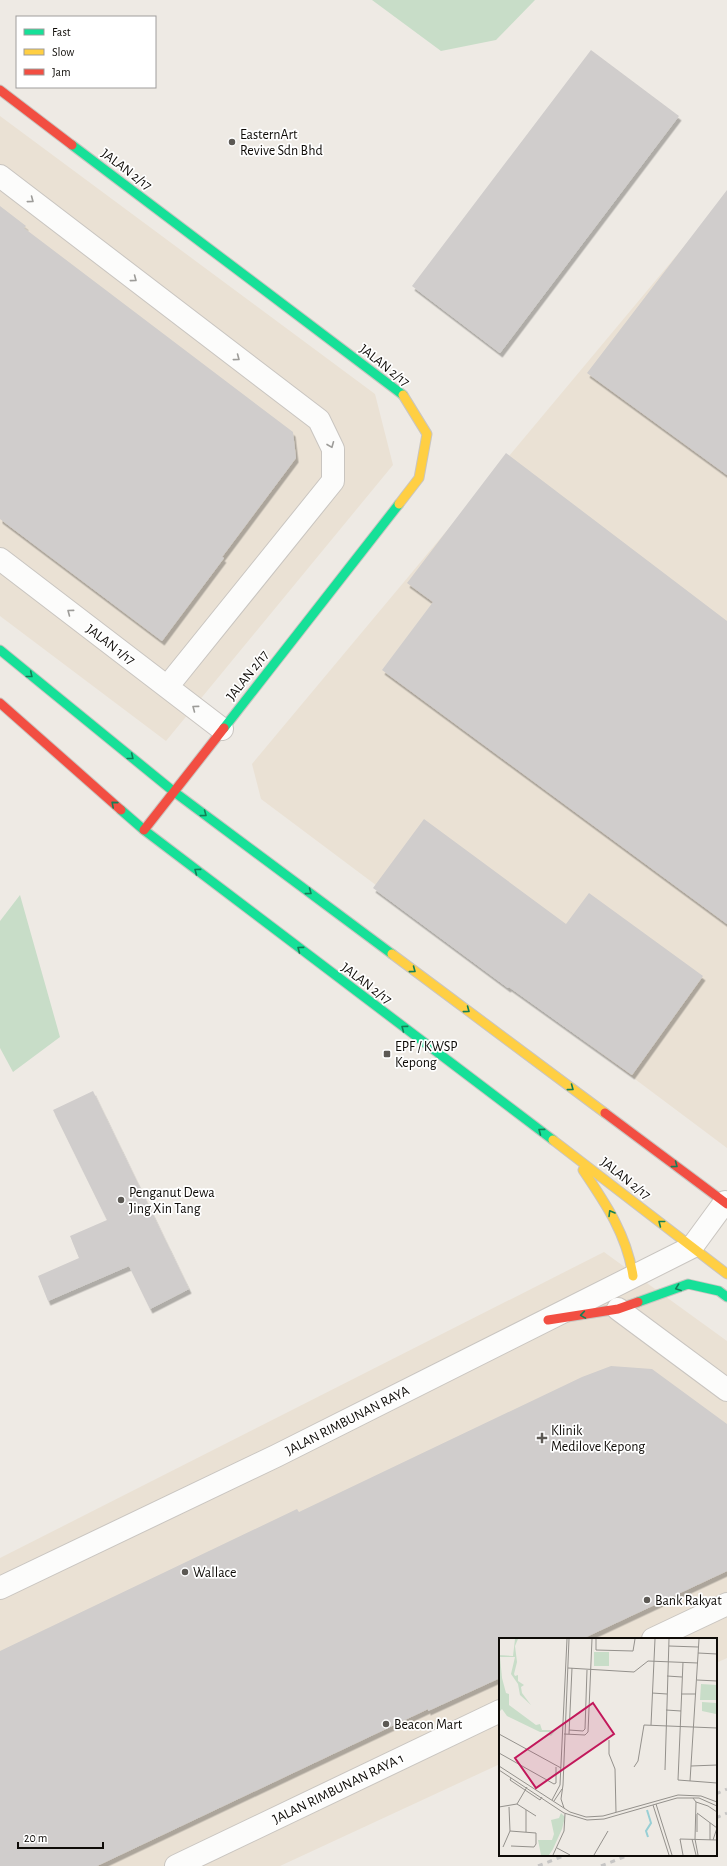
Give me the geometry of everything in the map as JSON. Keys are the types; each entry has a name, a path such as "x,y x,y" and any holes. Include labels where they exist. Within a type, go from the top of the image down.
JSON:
{"street":[{"name":"JALAN 2/17","path":"0,90 405,397 427,434 419,478 144,830"},
{"path":"0,176 319,420 333,449 333,481 167,687"},
{"name":"JALAN 1/17","path":"0,559 222,729"},
{"path":"0,650 173,791 726,1203 692,1247"},
{"name":"JALAN 2/17","path":"0,703 144,830 573,1155 727,1274"},
{"path":"573,1155 611,1211 625,1238 632,1259 633,1276"},
{"name":"JALAN RIMBUNAN RAYA","path":"0,1588 276,1456 692,1247"},
{"path":"548,1320 618,1309 688,1284 719,1291 727,1297"},
{"path":"618,1309 727,1390"},
{"path":"655,1638 727,1604"},
{"name":"JALAN RIMBUNAN RAYA 1","path":"176,1866 499,1711"}],"shaded area":[{"path":"0,116 375,394 393,465 166,741 0,616"},
{"path":"727,195 727,1148 261,799 252,764"},
{"path":"604,1252 727,1341 727,1658 717,1663 717,1638 499,1638 499,1764 280,1866 0,1866 0,1558"}],"green space":[{"path":"372,0 535,0 496,40 441,51"},
{"path":"20,895 60,1037 13,1072 0,1048 0,921"}],"building":[{"path":"591,50 679,116 500,353 412,286"},
{"path":"727,190 727,475 587,373"},
{"path":"0,206 26,226 24,228 293,432 296,458 222,557 224,558 162,641 0,519"},
{"path":"506,453 727,621 727,924 382,670 433,602 407,583"},
{"path":"424,819 566,924 589,893 703,976 632,1075 509,987 508,988 373,888"},
{"name":"Penganut Dewa Jing Xin Tang","path":"93,1091 189,1289 150,1309 129,1266 48,1301 38,1276 79,1258 70,1236 107,1220 53,1110"},
{"path":"611,1366 652,1369 727,1424 727,1571 584,1638 499,1638 499,1678 428,1711 428,1709 97,1866 0,1866 0,1651 297,1509 299,1512 582,1377"}],"railway":[{"path":"717,1794 727,1789"},
{"path":"717,1818 727,1813"},
{"path":"538,1866 563,1856"},
{"path":"601,1866 626,1856"}],"traffic: fast":[{"path":"72,145 403,395"},
{"path":"224,728 399,504"},
{"path":"0,650 173,791 392,954"},
{"path":"121,810 144,830 553,1140"},
{"path":"638,1302 688,1284 719,1291 727,1297"}],"traffic: slow":[{"path":"399,504 419,478 427,434 403,395"},
{"path":"392,954 605,1113"},
{"path":"553,1140 727,1274"},
{"path":"583,1170 600,1195 621,1233 633,1276"}],"traffic: jam":[{"path":"0,90 72,145"},
{"path":"0,703 121,810"},
{"path":"144,830 224,728"},
{"path":"605,1113 727,1204"},
{"path":"548,1320 618,1309 638,1302"}],"place":[{"name":"EasternArt Revive Sdn Bhd","path":"232,142"},
{"name":"EPF / KWSP Kepong","path":"387,1054"},
{"name":"Penganut Dewa Jing Xin Tang","path":"121,1200"},
{"name":"Klinik Medilove Kepong","path":"542,1438"},
{"name":"Wallace","path":"185,1572"},
{"name":"Bank Rakyat","path":"647,1600"},
{"name":"Beacon Mart","path":"386,1724"}]}
